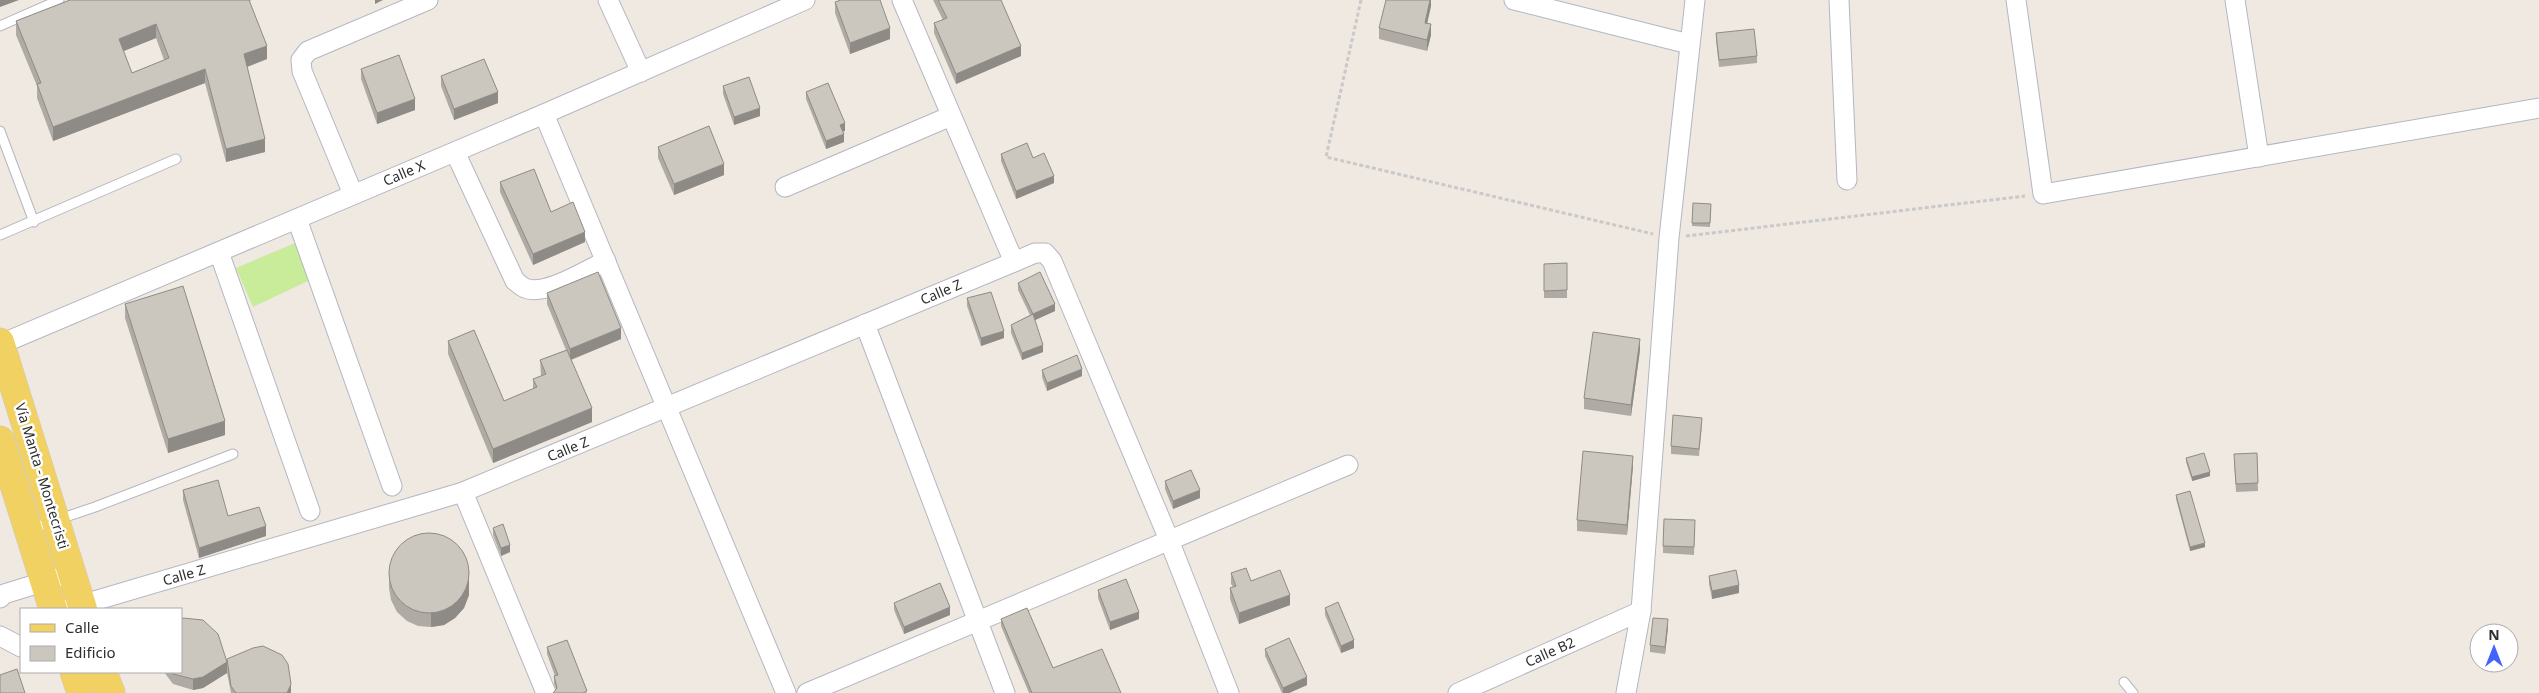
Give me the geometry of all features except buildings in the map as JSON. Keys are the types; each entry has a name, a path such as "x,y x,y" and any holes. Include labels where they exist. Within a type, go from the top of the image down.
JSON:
{"main road":[{"name":"Vía Manta - Montecristi","path":"0,343 72,573 77,608"},
{"path":"0,440 52,608"},
{"path":"74,673 81,693"},
{"path":"104,673 110,693"}],"street":[{"path":"353,194 302,71 301,60 308,51 428,0"},
{"path":"608,0 641,72"},
{"name":"Calle X","path":"0,343 455,152 805,0"},
{"path":"902,0 1014,262"},
{"path":"1514,0 1689,44"},
{"path":"1626,693 1641,611 1669,238 1695,0"},
{"path":"1839,0 1847,180"},
{"path":"2016,0 2043,194 2539,108"},
{"path":"2234,0 2258,157"},
{"path":"544,114 786,693"},
{"path":"785,187 951,116"},
{"path":"455,152 515,281 525,289 537,290 555,286 606,261"},
{"path":"297,219 392,486"},
{"path":"219,252 310,511"},
{"name":"Calle Z","path":"77,608 463,492 668,408 1035,253 1044,254 1052,261 1169,540"},
{"path":"865,324 1005,693"},
{"path":"808,693 1348,465"},
{"path":"463,492 546,693"},
{"path":"1169,540 1229,693"},
{"path":"0,598 4,594 72,573"},
{"name":"Calle B2","path":"1458,693 1641,611"},
{"path":"0,636 20,646"}],"lane":[{"path":"0,26 58,0"},
{"path":"0,131 34,222"},
{"path":"0,236 176,159"},
{"path":"28,530 95,507 234,454"},
{"path":"2124,682 2132,693"}],"path":[{"path":"1361,0 1326,157 1669,238 2043,194"}],"green space":[{"path":"295,243 310,280 253,307 236,268"}]}
